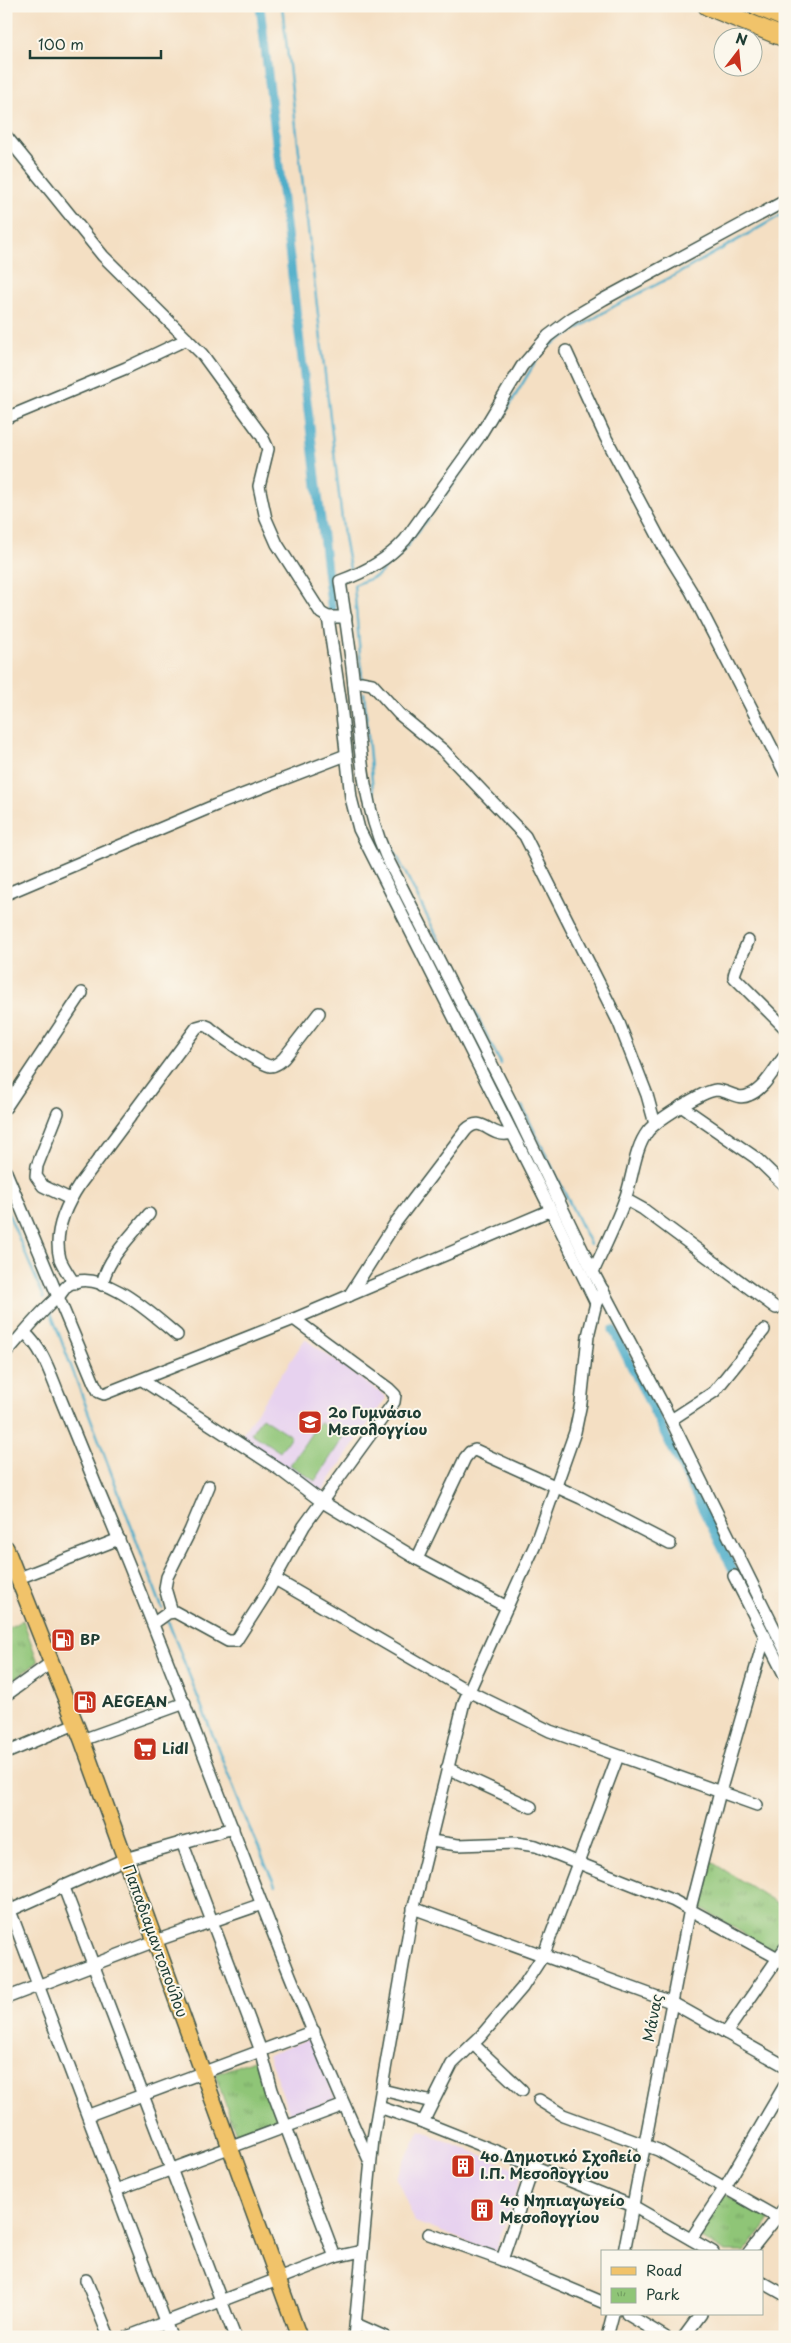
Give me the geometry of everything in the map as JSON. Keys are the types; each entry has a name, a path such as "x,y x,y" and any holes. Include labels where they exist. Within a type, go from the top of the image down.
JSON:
{"highway":[{"path":"707,6 785,38"},
{"path":"757,6 785,18"}],"main road":[{"name":"Παπαδιαμαντοπούλου","path":"6,1548 82,1740 299,2337"}],"street":[{"path":"6,136 103,256 187,339 216,372 267,445 269,454 260,480 260,492 269,527 320,612 328,617 346,617"},
{"path":"785,201 604,299 572,318 548,336 522,366 479,437 405,540 391,554 373,567 340,581 346,617 366,797 380,842 593,1272 782,1635 785,1650"},
{"path":"6,418 126,368 187,339"},
{"path":"566,351 606,438 665,548 691,591 785,773"},
{"path":"328,617 353,808 365,842 596,1303"},
{"path":"354,684 361,682 372,684 399,714 444,751 524,836 619,1023 647,1095 655,1124"},
{"path":"6,894 292,774 346,755"},
{"path":"748,941 734,976 785,1028"},
{"path":"6,1107 82,993"},
{"path":"74,1283 62,1264 58,1245 62,1223 70,1199 197,1028 204,1025 209,1027 258,1061 271,1066 277,1065 284,1058 320,1013"},
{"path":"593,1272 625,1199 640,1146 647,1132 681,1106 712,1091 719,1090 738,1096 750,1095 762,1084 785,1056"},
{"path":"681,1106 756,1158 785,1186"},
{"path":"58,1113 37,1166 36,1176 43,1186 70,1199"},
{"path":"349,1296 396,1222 466,1130 473,1124 478,1124 500,1136 512,1134"},
{"path":"6,1172 99,1392 104,1394 294,1319 551,1210"},
{"path":"625,1199 643,1209 776,1308"},
{"path":"102,1285 104,1276 113,1260 149,1214"},
{"path":"6,1353 46,1307 68,1286 83,1280 102,1285 132,1299 177,1335"},
{"path":"354,2337 370,2162 413,1908 468,1691 535,1545 557,1487 578,1419 586,1347 596,1303 603,1290"},
{"path":"209,1486 194,1524 166,1580 166,1593 172,1612 225,1639 235,1641 275,1579 304,1526 393,1405 395,1395 294,1319"},
{"path":"671,1420 714,1392 764,1330"},
{"path":"25,1333 37,1345 43,1357 154,1623 262,1904 344,2104 370,2162"},
{"path":"142,1380 280,1470 321,1501 417,1559 507,1607"},
{"path":"417,1559 460,1467 472,1451 484,1453 581,1498 670,1544"},
{"path":"18,1578 119,1539"},
{"path":"734,1576 785,1676"},
{"path":"275,1579 468,1691 562,1736 757,1805"},
{"path":"154,1623 172,1612"},
{"name":"Μάνας","path":"624,2250 690,1909 720,1792 765,1636"},
{"path":"6,1695 52,1662"},
{"path":"82,1740 185,1703"},
{"path":"6,1753 75,1724"},
{"path":"424,2122 448,2069 473,2044 522,1988 544,1954 618,1756"},
{"path":"447,1768 531,1807"},
{"path":"171,2337 9,1905 125,1859 233,1828"},
{"path":"430,1841 469,1845 526,1844 637,1884 783,1956 726,2032"},
{"path":"182,1842 211,1922 262,2051 272,2090 335,2257"},
{"path":"63,1885 235,2337"},
{"path":"6,1998 94,1966 155,1941 262,1904"},
{"path":"413,1908 672,2002 785,2066"},
{"path":"89,2115 314,2031"},
{"path":"473,2044 522,2090"},
{"path":"691,2239 724,2189 785,2085"},
{"path":"382,2090 432,2102"},
{"path":"539,2100 563,2115 644,2143 780,2220"},
{"path":"116,2190 344,2104"},
{"path":"379,2107 424,2122 633,2206 710,2250"},
{"path":"502,2260 534,2165"},
{"path":"751,2250 780,2220 785,2207"},
{"path":"429,2234 502,2260 601,2302"},
{"path":"128,2337 335,2257 362,2251"},
{"path":"86,2280 109,2337"},
{"path":"764,2283 785,2295"},
{"path":"607,2337 612,2316"},
{"path":"630,2316 665,2337"},
{"path":"684,2337 700,2316"},
{"path":"356,2324 385,2337"}],"shaded area":[{"name":"2ο Γυμνάσιο Μεσολογγίου","path":"305,1339 386,1398 320,1494 238,1440"},
{"path":"311,2038 335,2099 291,2117 268,2055"},
{"path":"420,2130 523,2172 495,2252 415,2222 396,2177"}],"green space":[{"path":"262,1417 291,1436 280,1452 251,1433"},
{"path":"319,1422 343,1438 315,1481 290,1465"},
{"path":"23,1620 38,1662 6,1685 6,1629"},
{"path":"710,1861 785,1908 785,1939 776,1953 698,1906"},
{"path":"256,2059 278,2122 237,2137 215,2074"},
{"path":"722,2192 771,2219 746,2250 721,2250 696,2235"}],"waterway":[{"path":"260,6 332,612"},
{"path":"282,6 344,537 350,569"},
{"path":"362,678 354,585 377,576 405,549 499,423 536,361 546,348 611,308 681,272 785,213"},
{"path":"364,693 373,791 384,830 501,1064"},
{"path":"522,1106 590,1244"},
{"path":"6,1208 44,1298"},
{"path":"51,1313 162,1608"},
{"path":"613,1330 738,1580"},
{"path":"168,1621 246,1820 275,1885"}],"place":[{"name":"2ο Γυμνάσιο Μεσολογγίου","path":"310,1422"},
{"name":"BP","path":"63,1640"},
{"name":"AEGEAN","path":"85,1702"},
{"name":"Lidl","path":"145,1749"},
{"name":"4ο Δημοτικό Σχολείο Ι.Π. Μεσολογγίου","path":"463,2166"},
{"name":"4ο Νηπιαγωγείο Μεσολογγίου","path":"482,2210"}]}
